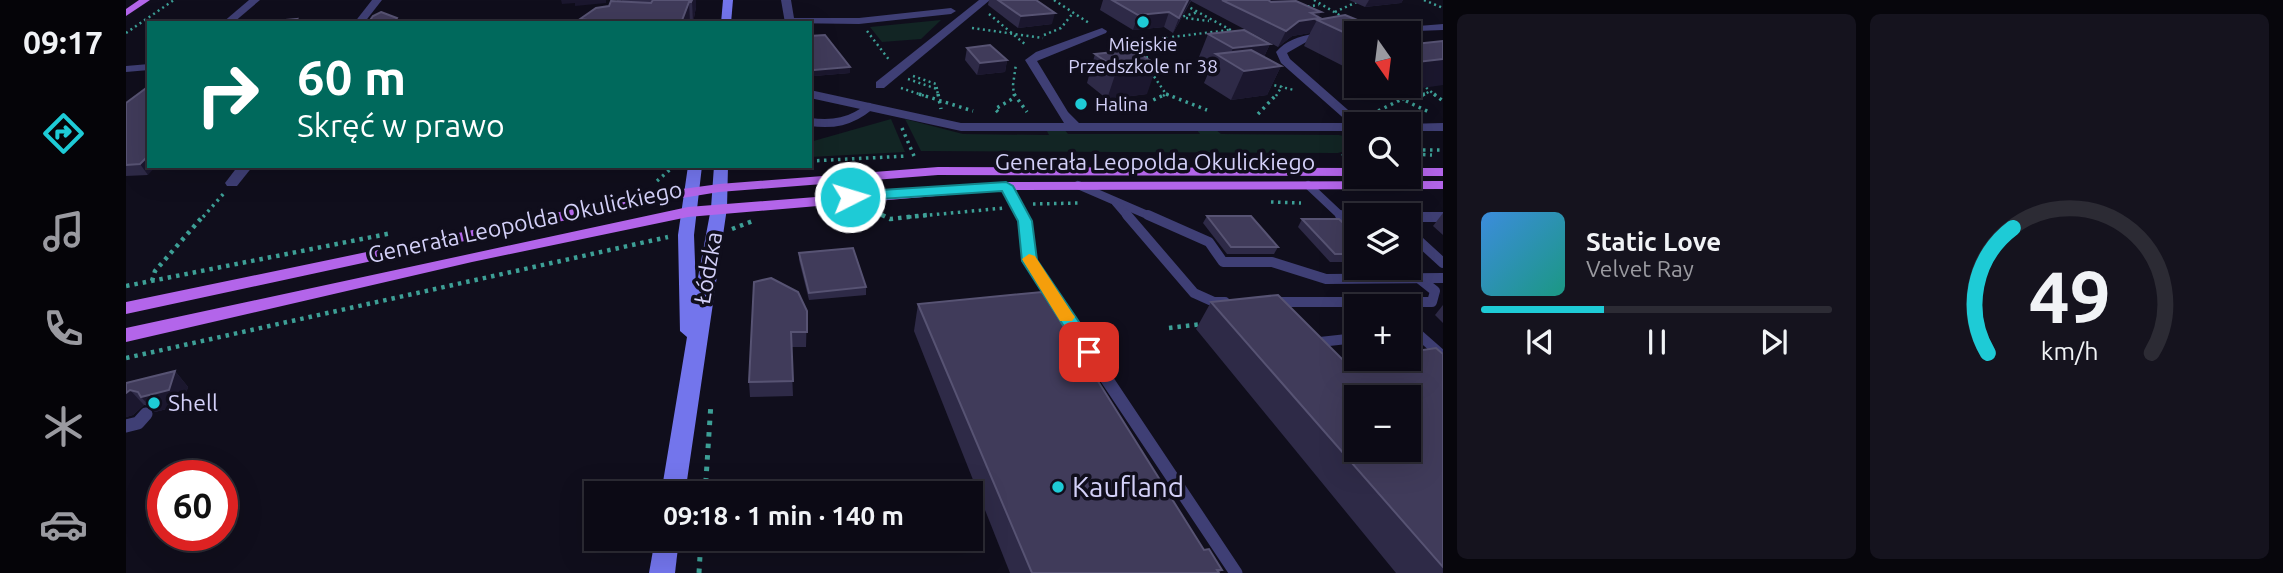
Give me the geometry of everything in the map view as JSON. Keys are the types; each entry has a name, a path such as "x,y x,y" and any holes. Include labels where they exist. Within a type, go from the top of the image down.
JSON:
{"main road":[{"path":"126,12 145,0"},
{"name":"Generała Leopolda Okulickiego","path":"126,309 487,231 719,188 938,171 1344,172"},
{"path":"1421,172 1443,172"},
{"name":"Generała Leopolda Okulickiego","path":"131,335 472,257 688,212 719,208 898,192 1006,186 1443,185"}],"street":[{"path":"230,21 255,0"},
{"path":"361,21 377,0"},
{"path":"726,21 728,0"},
{"path":"786,0 791,21"},
{"path":"882,83 982,3"},
{"path":"812,22 859,21 951,11"},
{"path":"1324,24 1344,32"},
{"path":"1421,29 1443,27"},
{"path":"1076,128 1063,114 1031,62 1040,54 1102,32"},
{"path":"1344,36 1298,40 1287,45 1281,52 1284,61 1344,114"},
{"path":"126,69 147,67"},
{"path":"812,94 961,127 1344,126"},
{"path":"1421,123 1443,127"},
{"path":"232,183 244,168"},
{"name":"Łódzka","path":"691,370 686,235 695,168"},
{"name":"Łódzka","path":"675,481 719,208 721,168"},
{"path":"662,573 665,551"}],"lane":[{"path":"812,122 845,122 860,116 869,107"},
{"path":"1078,185 1209,242 1223,262 1272,262 1326,279 1344,279"},
{"path":"1308,185 1344,219"},
{"path":"1006,186 1025,221 1029,261 1236,573"},
{"path":"1115,203 1194,293 1214,302 1241,302"},
{"path":"1421,217 1443,217"},
{"path":"1421,243 1443,262"},
{"path":"1421,278 1443,278"},
{"path":"1421,280 1434,291 1432,302 1421,302"},
{"path":"1254,302 1344,303"},
{"path":"1421,338 1443,356"},
{"path":"1320,342 1344,339"},
{"path":"126,426 138,423 146,414"}],"path":[{"path":"126,33 174,0"},
{"path":"1054,0 1147,59"},
{"path":"1292,8 1322,0"},
{"path":"1335,12 1364,0"},
{"path":"1424,0 1443,8"},
{"path":"1317,2 1350,21"},
{"path":"982,3 1026,45"},
{"path":"1186,18 1198,12"},
{"path":"1172,19 1214,20"},
{"path":"859,21 896,72 937,89 943,115"},
{"path":"1206,33 1209,21"},
{"path":"953,25 1054,39 1068,44"},
{"path":"1122,43 1230,30"},
{"path":"1144,40 1152,75 1166,94 1187,105 1216,113"},
{"path":"1267,114 1257,114 1272,102 1286,80"},
{"path":"1257,82 1298,91"},
{"path":"882,83 980,114"},
{"path":"1421,83 1443,101"},
{"path":"1376,112 1402,99 1421,96 1430,91"},
{"path":"1124,114 1166,94"},
{"path":"998,112 995,109 1014,99"},
{"path":"1402,99 1433,114 1421,114"},
{"path":"812,161 914,156 895,113"},
{"path":"1421,152 1443,153"},
{"path":"152,281 155,271 232,183"},
{"path":"878,214 890,219 1036,203"},
{"path":"724,231 749,225 755,220"},
{"path":"126,286 394,233"},
{"path":"126,358 641,241 671,237"},
{"path":"1169,328 1206,324"},
{"path":"699,573 700,551"}],"green space":[{"path":"941,20 921,39 882,42 870,27"},
{"path":"891,119 905,152 812,157 812,141"},
{"path":"905,119 963,134 1049,135 1046,129 1064,129 1068,134 1200,134 1196,129 1215,129 1221,134 1344,136 1344,151 1338,153 921,151"}],"building":[{"path":"653,0 692,0 682,21 580,19 596,8 609,6 611,1 651,3"},
{"path":"998,0 1036,0 1055,13 1021,16"},
{"path":"1112,0 1188,0 1179,18 1169,12 1138,15"},
{"path":"1222,0 1296,1 1321,12 1311,13 1320,18 1299,21 1286,31"},
{"path":"381,12 397,18 395,21 369,21"},
{"path":"1345,15 1360,21 1344,21 1344,32 1317,20"},
{"path":"1244,30 1270,44 1233,48 1208,34"},
{"path":"825,35 850,67 814,70 812,36"},
{"path":"1443,41 1443,59 1421,62 1421,43"},
{"path":"990,45 1007,60 980,63 967,48"},
{"path":"1134,50 1157,65 1117,69 1095,54"},
{"path":"1251,50 1281,66 1244,71 1216,54"},
{"path":"147,87 147,157 140,164 126,165 126,103"},
{"path":"1207,216 1251,216 1278,247 1231,247"},
{"path":"1302,219 1339,219 1344,224 1344,254 1335,254"},
{"path":"853,248 866,287 809,293 799,253"},
{"path":"771,278 798,292 807,311 807,332 791,332 793,381 749,382 754,282"},
{"path":"1042,292 1204,550 1209,549 1222,570 1217,570 1219,573 1032,573 918,304"},
{"path":"1278,295 1344,361 1344,371 1421,371 1421,350 1436,348 1443,354 1443,567 1351,462 1421,462 1421,385 1344,385 1344,454 1211,302"},
{"path":"175,371 169,390 141,397 138,392 130,390 126,393 126,383"}],"slow traffic":[{"path":"1029,259 1066,317"}],"place":[{"name":"Miejskie Przedszkole nr 38","path":"1143,22"},
{"name":"Halina","path":"1081,104"},
{"name":"Shell","path":"154,403"},
{"name":"Kaufland","path":"1058,487"}],"route":[{"path":"850,197 1006,186 1025,221 1029,261 1089,352"}]}
